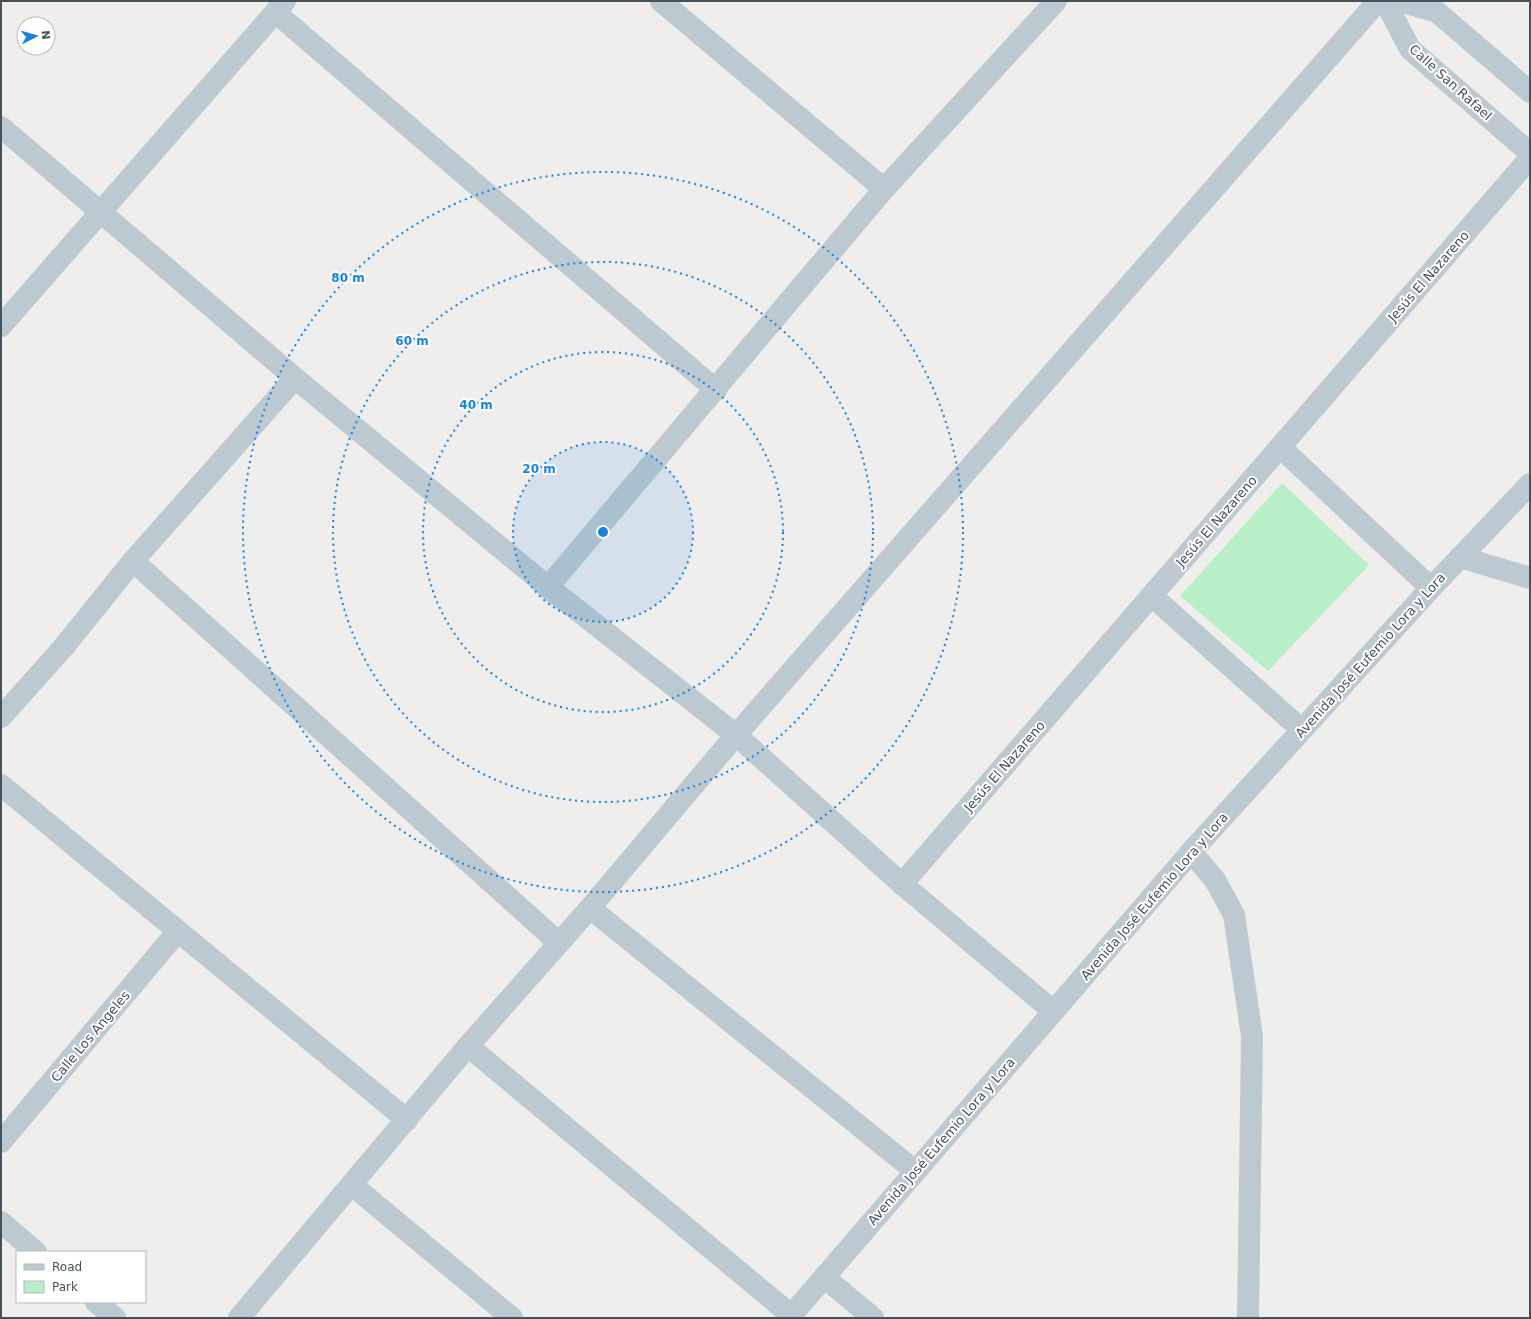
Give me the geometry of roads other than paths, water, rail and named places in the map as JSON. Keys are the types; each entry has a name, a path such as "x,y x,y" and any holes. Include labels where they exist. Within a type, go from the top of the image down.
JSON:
{"street":[{"path":"661,1 884,189"},
{"path":"548,586 716,390 884,189 1056,1"},
{"path":"238,1318 407,1120 468,1046 590,908 736,735 1378,1"},
{"name":"Calle San Rafael","path":"1385,1 1410,49 1530,153"},
{"path":"1399,1 1437,12 1530,92"},
{"path":"1,326 280,6 716,390"},
{"path":"1,127 295,378 548,586 736,735 902,884 1053,1011"},
{"name":"Jesús El Nazareno","path":"902,884 1530,158"},
{"path":"1,717 62,649 133,561 295,378"},
{"path":"1280,448 1431,588"},
{"name":"Avenida José Eufemio Lora y Lora","path":"790,1316 1190,852 1431,588 1530,484"},
{"path":"1460,557 1530,578"},
{"path":"133,561 559,943"},
{"path":"1152,596 1302,730"},
{"path":"1,784 407,1120"},
{"path":"1190,852 1215,880 1234,915 1252,1036 1248,1318"},
{"path":"590,908 915,1171"},
{"name":"Calle Los Angeles","path":"1,1142 178,931"},
{"path":"468,1046 790,1316"},
{"path":"352,1185 501,1314"},
{"path":"1,1222 35,1251"},
{"path":"824,1277 873,1318"}]}
